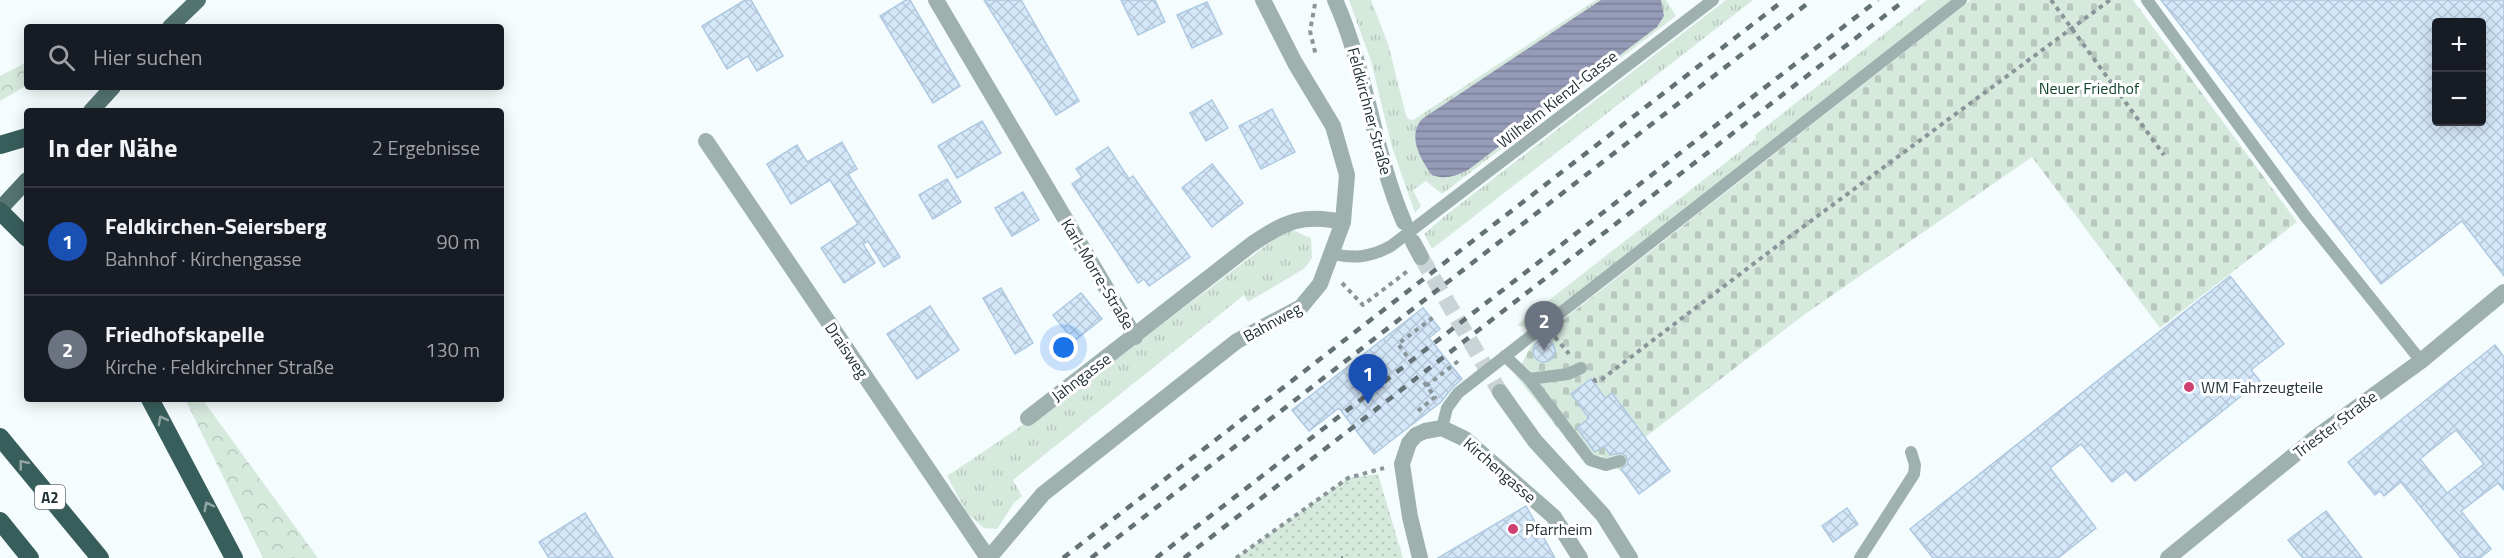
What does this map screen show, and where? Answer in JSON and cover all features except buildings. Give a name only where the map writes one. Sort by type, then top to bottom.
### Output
[{"type":"highway","points":[[0,145],[24,138]]},
{"type":"highway","points":[[0,210],[24,235]]},
{"type":"highway","points":[[152,402],[234,558]]},
{"type":"highway","name":"A2","points":[[0,437],[100,558]]},
{"type":"highway","points":[[0,521],[30,558]]},
{"type":"main road","points":[[173,24],[198,0]]},
{"type":"main road","points":[[94,108],[110,90]]},
{"type":"main road","points":[[0,210],[24,183]]},
{"type":"street","name":"Karl-Morre-Straße","points":[[936,0],[1135,337],[1252,244],[1274,230],[1302,218],[1317,217],[1342,222]]},
{"type":"street","name":"Bahnweg","points":[[988,558],[1043,495],[1237,341],[1289,316],[1301,307],[1320,284],[1333,254],[1342,222],[1347,198],[1347,175],[1333,126],[1295,63],[1263,0]]},
{"type":"street","name":"Feldkirchner Straße","points":[[1335,0],[1357,60],[1379,152],[1412,223]]},
{"type":"street","name":"Draisweg","points":[[706,141],[988,558]]},
{"type":"street","name":"Triester Straße","points":[[2168,558],[2315,438],[2421,361],[2504,292]]},
{"type":"street","name":"Jahngasse","points":[[1028,418],[1135,337]]},
{"type":"street","points":[[1500,392],[1535,441],[1603,515],[1630,558]]},
{"type":"street","points":[[1420,558],[1410,518],[1402,464],[1409,443],[1416,435],[1425,430],[1442,428]]},
{"type":"street","name":"Kirchengasse","points":[[1442,428],[1455,432],[1465,439],[1554,517],[1581,558]]},
{"type":"lane","name":"Wilhelm Kienzl-Gasse","points":[[1333,254],[1345,257],[1364,257],[1391,246],[1412,223],[1713,0]]},
{"type":"lane","points":[[1442,428],[1451,400],[1469,384],[1961,0]]},
{"type":"lane","points":[[2147,0],[2305,216],[2421,361]]},
{"type":"lane","points":[[1501,359],[1529,379],[1590,460],[1606,465],[1620,461]]},
{"type":"lane","points":[[1529,379],[1568,374],[1581,368]]},
{"type":"lane","points":[[1860,558],[1914,474],[1915,465],[1911,452]]},
{"type":"path","points":[[2051,0],[2164,155]]},
{"type":"path","points":[[1545,325],[1581,368],[1596,381],[1602,379],[1782,242],[2110,0]]},
{"type":"path","points":[[1363,305],[1409,270]]},
{"type":"path","points":[[1407,356],[1398,344],[1435,316]]},
{"type":"path","points":[[1426,386],[1461,359]]},
{"type":"path","points":[[1236,558],[1348,478],[1402,464]]},
{"type":"green space","points":[[1349,0],[1371,0],[1388,44],[1406,115],[1408,119],[1413,120],[1596,0],[1666,0],[1676,16],[1442,194],[1426,181],[1413,190],[1421,206],[1415,213],[1392,147],[1371,61]]},
{"type":"green space","points":[[1726,0],[1753,0],[1432,249],[1424,234],[1446,215]]},
{"type":"green space","points":[[1927,0],[1952,0],[1531,329],[1517,325],[1756,139],[1755,135]]},
{"type":"green space","name":"Neuer Friedhof","points":[[1971,0],[2133,0],[2297,222],[2160,328],[2032,157],[1805,314],[1626,452],[1635,466],[1624,474],[1600,455],[1587,465],[1516,376],[1531,345]]},
{"type":"green space","points":[[24,64],[24,87],[0,101],[0,76]]},
{"type":"green space","points":[[1292,230],[1311,238],[1312,258],[1305,268],[1248,302],[1244,295],[1013,480],[1022,496],[1014,503],[997,529],[984,528],[967,513],[947,476],[1112,361],[1273,240]]},
{"type":"green space","points":[[186,402],[204,402],[318,558],[263,558]]},
{"type":"green space","points":[[1378,474],[1403,558],[1236,558],[1348,478]]},
{"type":"water","points":[[1601,0],[1661,0],[1664,16],[1657,27],[1468,170],[1450,177],[1432,175],[1423,162],[1415,140],[1422,119]]},
{"type":"tunnel","points":[[1421,257],[1500,392]]},
{"type":"railway","points":[[1063,558],[1784,0]]},
{"type":"railway","points":[[1091,558],[1812,0]]},
{"type":"railway","points":[[1156,558],[1878,0]]},
{"type":"railway","points":[[1184,558],[1905,0]]},
{"type":"place","name":"Friedhofskapelle","points":[[1544,351]]},
{"type":"place","name":"WM Fahrzeugteile","points":[[2189,387]]},
{"type":"place","name":"Feldkirchen-Seiersberg","points":[[1368,404]]},
{"type":"place","name":"Pfarrheim","points":[[1513,529]]}]
